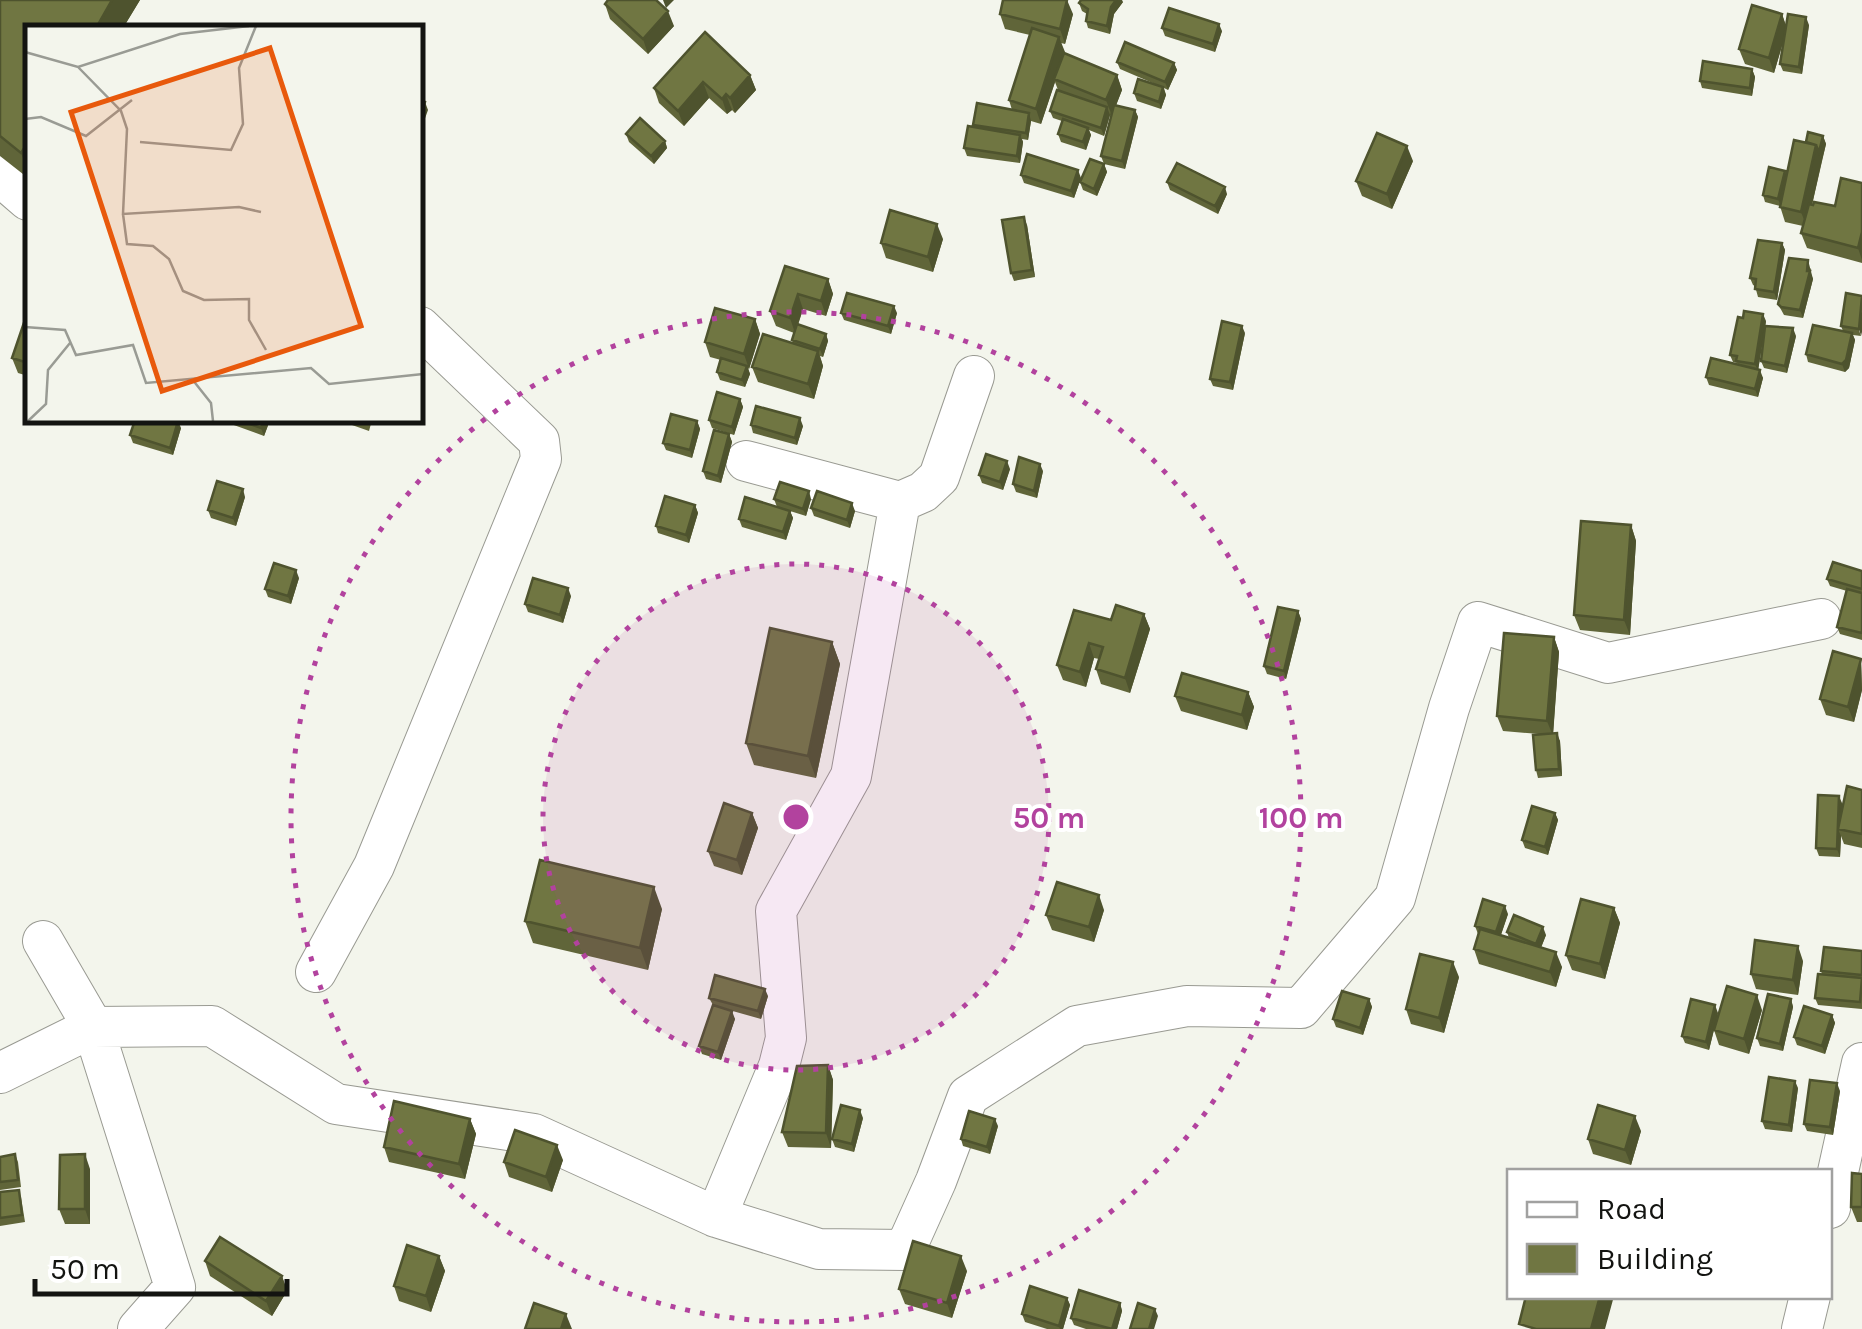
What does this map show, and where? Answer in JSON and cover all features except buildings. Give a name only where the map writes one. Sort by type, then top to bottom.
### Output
[{"type":"street","points":[[0,176],[25,197]]},
{"type":"street","points":[[316,972],[374,866],[541,460],[540,441],[422,328]]},
{"type":"street","points":[[746,461],[900,502],[923,492],[939,477],[974,376]]},
{"type":"street","points":[[716,1217],[779,1066],[786,1038],[774,927],[776,911],[851,776],[900,502]]},
{"type":"street","points":[[0,1073],[93,1028],[212,1026],[336,1104],[534,1134],[716,1217],[819,1249],[905,1250],[968,1096],[1077,1026],[1187,1006],[1300,1008],[1395,898],[1449,708],[1478,622],[1608,663],[1821,619]]},
{"type":"street","points":[[44,941],[93,1028],[175,1286],[138,1329]]},
{"type":"street","points":[[1832,1201],[1855,1123],[1862,1063]]},
{"type":"street","points":[[1802,1329],[1809,1299]]}]
